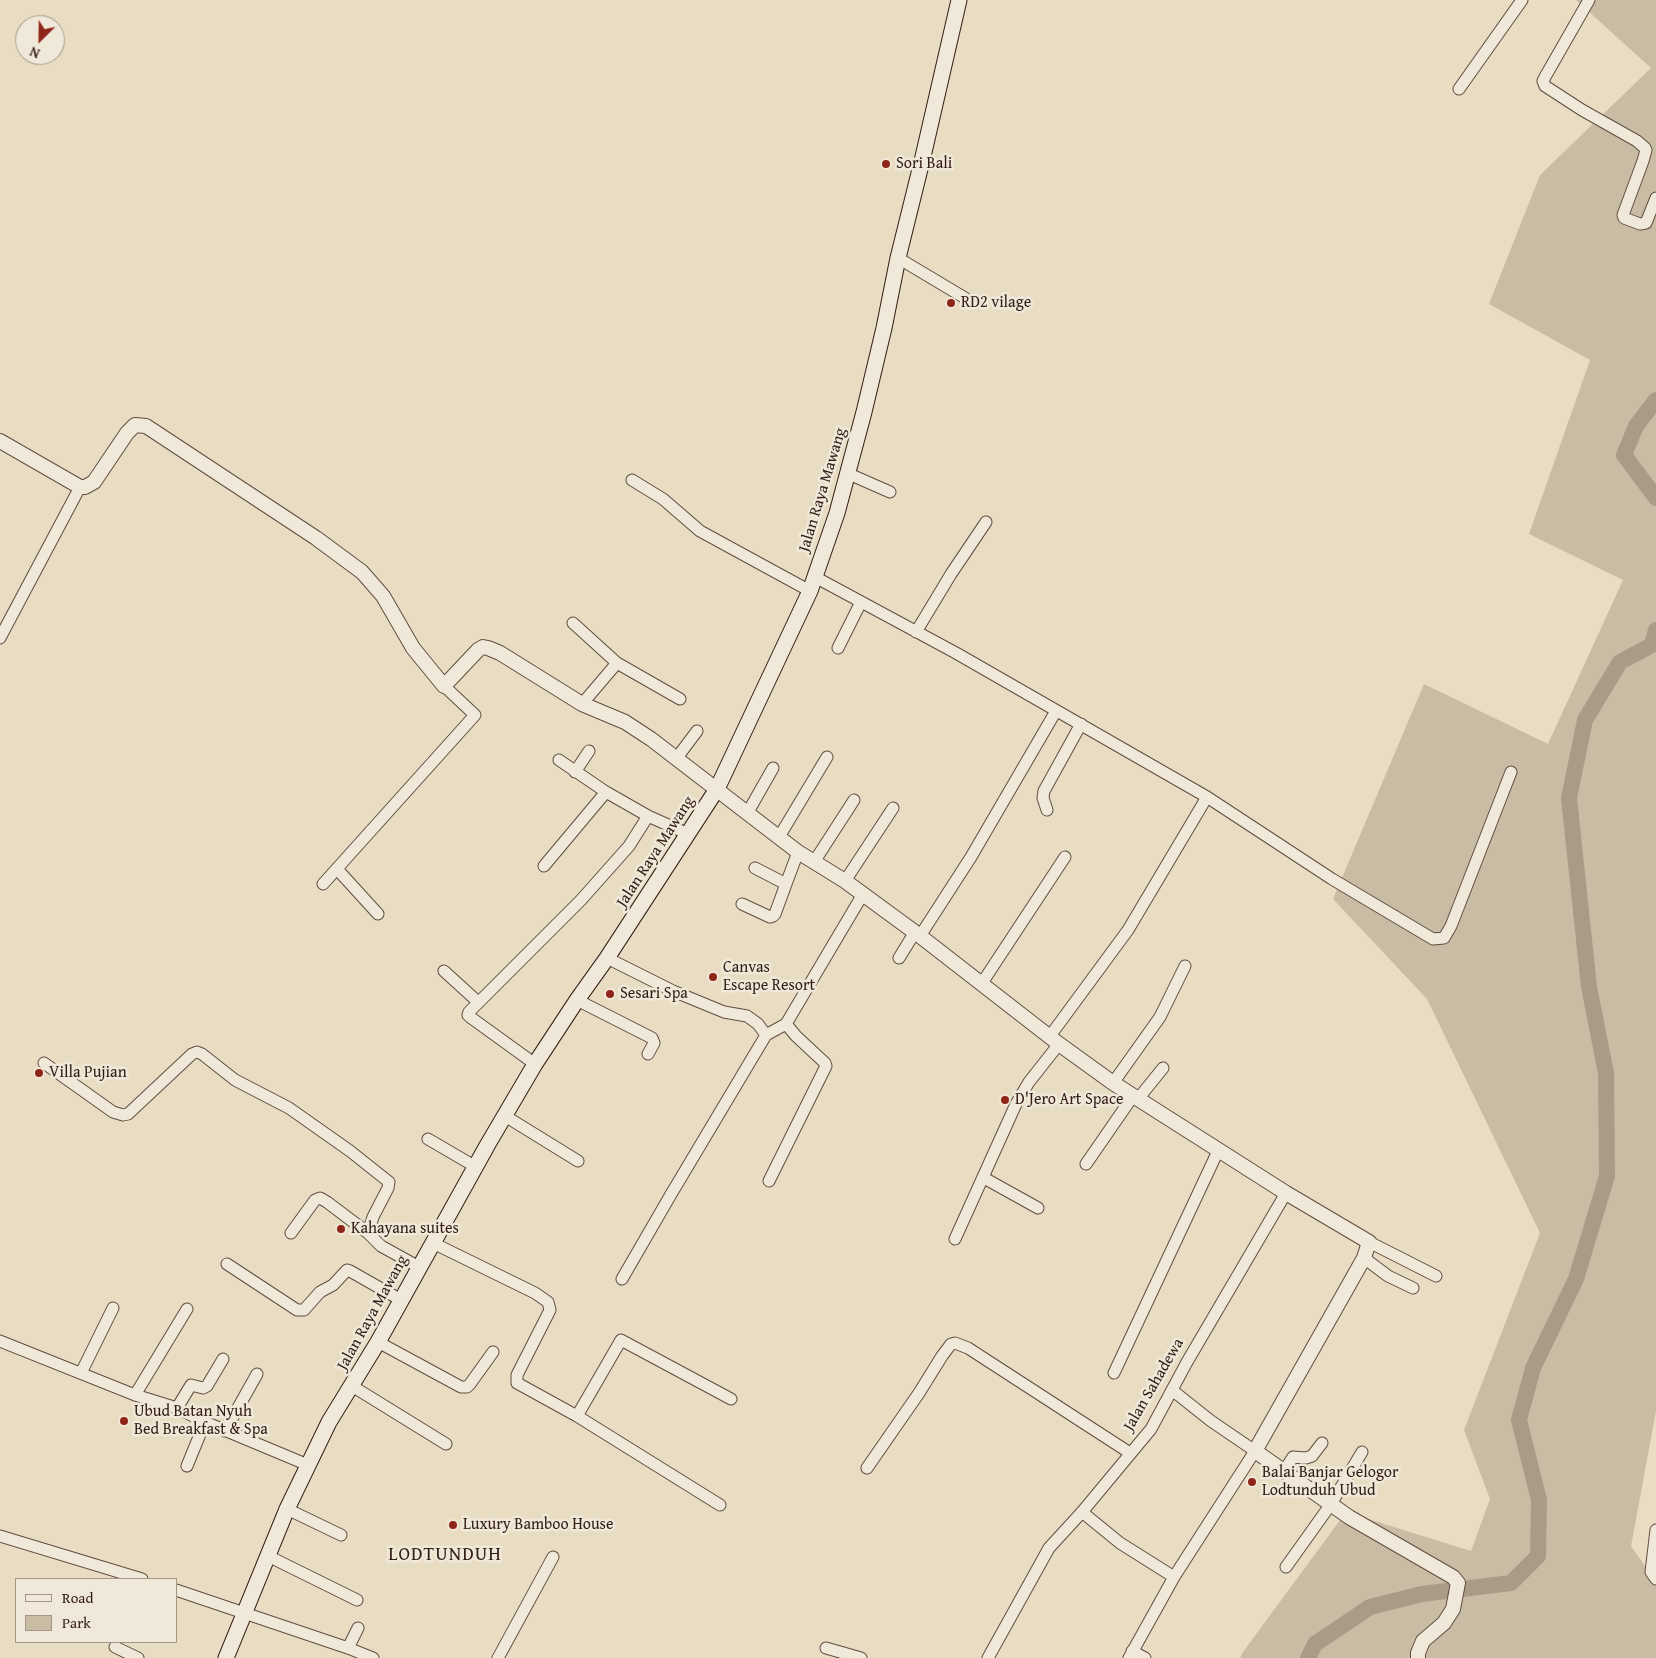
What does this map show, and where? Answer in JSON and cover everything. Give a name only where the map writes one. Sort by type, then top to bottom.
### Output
[{"type":"main road","name":"Jalan Raya Mawang","points":[[226,1658],[288,1509],[328,1422],[378,1342],[535,1064],[607,958],[717,789],[812,584],[849,474],[959,0]]},
{"type":"street","points":[[1459,89],[1522,0]]},
{"type":"street","points":[[1589,0],[1545,77],[1545,86],[1582,110],[1637,141],[1645,148],[1643,161],[1623,216],[1624,218],[1640,224],[1646,223],[1656,198]]},
{"type":"street","points":[[898,258],[965,298]]},
{"type":"street","points":[[0,441],[80,487],[85,487],[94,482],[127,433],[135,425],[146,426],[316,538],[362,572],[383,596],[413,648],[444,686],[475,715],[323,884]]},
{"type":"street","points":[[849,474],[890,492]]},
{"type":"street","points":[[632,480],[663,499],[700,531],[812,584],[861,602],[1081,724],[1207,797],[1332,879],[1433,939],[1444,938],[1451,926],[1511,772]]},
{"type":"street","points":[[0,638],[80,487]]},
{"type":"street","points":[[916,632],[951,574],[986,522]]},
{"type":"street","points":[[838,648],[861,602]]},
{"type":"street","points":[[573,624],[617,663],[680,699]]},
{"type":"street","points":[[444,686],[483,647],[500,653],[582,704],[625,722],[651,739],[798,852],[845,881],[918,934],[1112,1083],[1286,1193],[1369,1242],[1436,1276]]},
{"type":"street","points":[[582,704],[617,663]]},
{"type":"street","points":[[899,958],[971,858],[1056,711]]},
{"type":"street","points":[[1047,810],[1043,798],[1044,791],[1081,724]]},
{"type":"street","points":[[676,759],[697,731]]},
{"type":"street","points":[[574,772],[589,751]]},
{"type":"street","points":[[779,837],[827,756]]},
{"type":"street","points":[[559,760],[606,792],[648,816],[688,834]]},
{"type":"street","points":[[748,812],[773,768]]},
{"type":"street","points":[[544,866],[606,792]]},
{"type":"street","points":[[955,1239],[1016,1104],[1055,1040],[1128,930],[1207,797]]},
{"type":"street","points":[[814,862],[854,800]]},
{"type":"street","points":[[845,881],[894,808]]},
{"type":"street","points":[[535,1064],[470,1017],[468,1015],[469,1012],[581,900],[629,846],[648,816]]},
{"type":"street","points":[[742,904],[770,917],[773,916],[798,852]]},
{"type":"street","points":[[982,983],[1065,857]]},
{"type":"street","points":[[755,868],[786,884]]},
{"type":"street","points":[[337,869],[378,914]]},
{"type":"street","points":[[622,1279],[766,1035],[786,1024],[863,894]]},
{"type":"street","points":[[607,958],[673,991],[724,1012],[747,1016],[758,1024],[766,1035]]},
{"type":"street","points":[[1112,1083],[1160,1017],[1185,966]]},
{"type":"street","points":[[444,971],[478,1002]]},
{"type":"street","points":[[577,1000],[652,1038],[654,1043],[648,1054]]},
{"type":"street","points":[[769,1180],[826,1066],[786,1024]]},
{"type":"street","points":[[44,1063],[114,1112],[123,1115],[128,1114],[192,1054],[197,1052],[202,1054],[243,1085],[289,1108],[350,1151],[389,1182],[368,1232]]},
{"type":"street","points":[[1086,1164],[1135,1098],[1163,1068]]},
{"type":"street","points":[[505,1116],[578,1161]]},
{"type":"street","points":[[428,1139],[476,1167]]},
{"type":"street","points":[[1114,1373],[1218,1151]]},
{"type":"street","points":[[984,1178],[1038,1208]]},
{"type":"street","name":"Jalan Sahadewa","points":[[988,1658],[1049,1548],[1144,1439],[1286,1193]]},
{"type":"street","points":[[291,1233],[316,1200],[320,1198],[368,1232],[382,1246],[419,1267]]},
{"type":"street","points":[[1145,1658],[1130,1654],[1174,1577],[1255,1451],[1364,1258],[1369,1242]]},
{"type":"street","points":[[433,1243],[535,1293],[548,1302],[550,1310],[517,1375],[517,1383],[577,1416],[720,1505]]},
{"type":"street","points":[[1364,1258],[1388,1276],[1413,1288]]},
{"type":"street","points":[[227,1264],[297,1310],[304,1310],[320,1292],[333,1285],[346,1270],[401,1300]]},
{"type":"street","points":[[81,1373],[113,1308]]},
{"type":"street","points":[[135,1395],[187,1309]]},
{"type":"street","points":[[577,1416],[620,1340],[731,1399]]},
{"type":"street","points":[[0,1341],[135,1395],[177,1408],[205,1422],[308,1465]]},
{"type":"street","points":[[378,1342],[461,1388],[467,1387],[470,1384],[493,1352]]},
{"type":"street","points":[[867,1468],[942,1356],[951,1344],[956,1343],[968,1348],[1130,1453]]},
{"type":"street","points":[[177,1408],[190,1386],[194,1385],[203,1388],[207,1386],[223,1359]]},
{"type":"street","points":[[226,1431],[257,1374]]},
{"type":"street","points":[[352,1386],[446,1444]]},
{"type":"street","points":[[1172,1390],[1211,1421],[1349,1517],[1453,1578],[1458,1583],[1453,1609],[1444,1623],[1423,1640],[1418,1652],[1418,1658]]},
{"type":"street","points":[[187,1466],[205,1422]]},
{"type":"street","points":[[1284,1471],[1293,1457],[1306,1458],[1312,1456],[1322,1444]]},
{"type":"street","points":[[1286,1567],[1331,1504],[1362,1452]]},
{"type":"street","points":[[288,1509],[341,1535]]},
{"type":"street","points":[[1082,1512],[1120,1543],[1174,1577]]},
{"type":"street","points":[[1656,1530],[1652,1572],[1656,1579]]},
{"type":"street","points":[[0,1536],[139,1578]]},
{"type":"street","points":[[268,1556],[357,1600]]},
{"type":"street","points":[[498,1658],[553,1557]]},
{"type":"street","points":[[178,1591],[373,1658]]},
{"type":"street","points":[[348,1648],[358,1628]]},
{"type":"street","points":[[115,1647],[138,1658]]},
{"type":"street","points":[[826,1648],[862,1658]]},
{"type":"green space","points":[[1576,0],[1656,0],[1656,1411],[1631,1546],[1656,1582],[1656,1658],[1240,1658],[1346,1512],[1471,1551],[1490,1499],[1464,1430],[1540,1233],[1427,999],[1333,899],[1424,684],[1548,744],[1623,580],[1529,534],[1590,360],[1489,304],[1540,175],[1651,68]]},
{"type":"waterway","points":[[1656,400],[1636,426],[1624,455],[1656,498]]},
{"type":"waterway","points":[[1308,1658],[1315,1644],[1370,1607],[1422,1594],[1511,1583],[1538,1556],[1539,1500],[1519,1420],[1533,1368],[1576,1279],[1607,1176],[1606,1073],[1589,987],[1569,798],[1585,720],[1620,662],[1652,645],[1656,630]]},
{"type":"place","name":"Sori Bali","points":[[886,164]]},
{"type":"place","name":"RD2 vilage","points":[[951,303]]},
{"type":"place","name":"Canvas Escape Resort","points":[[713,977]]},
{"type":"place","name":"Sesari Spa","points":[[610,994]]},
{"type":"place","name":"Villa Pujian","points":[[39,1073]]},
{"type":"place","name":"D'Jero Art Space","points":[[1005,1100]]},
{"type":"place","name":"Kahayana suites","points":[[341,1229]]},
{"type":"place","name":"Ubud Batan Nyuh Bed Breakfast & Spa","points":[[124,1421]]},
{"type":"place","name":"Balai Banjar Gelogor Lodtunduh Ubud","points":[[1252,1482]]},
{"type":"place","name":"Luxury Bamboo House","points":[[453,1525]]},
{"type":"district","name":"LODTUNDUH","points":[[445,1555]]}]
